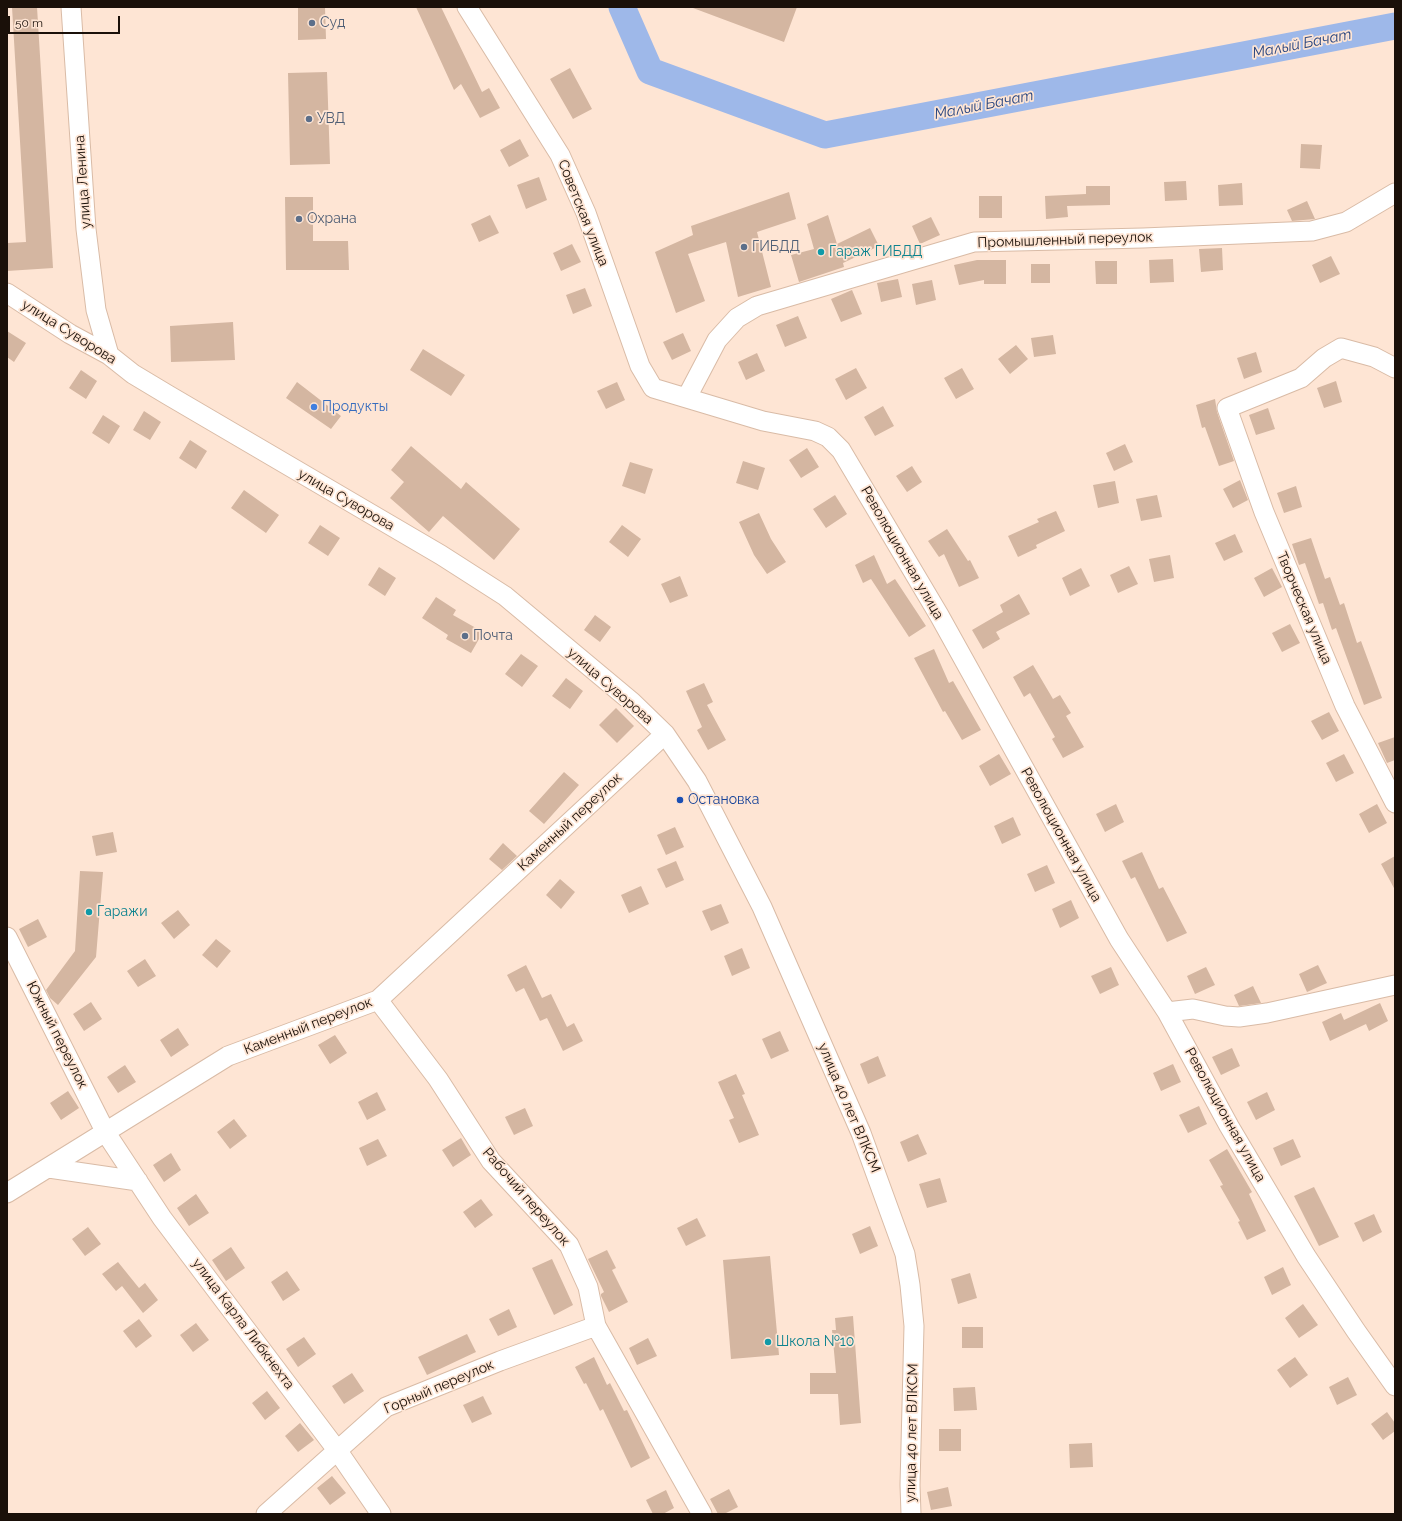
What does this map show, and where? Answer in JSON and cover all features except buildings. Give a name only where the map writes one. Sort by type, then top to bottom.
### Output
[{"type":"street","name":"улица Ленина","points":[[71,7],[86,229],[96,310],[109,355]]},
{"type":"street","name":"Советская улица","points":[[467,7],[560,154],[586,213],[640,366],[653,388]]},
{"type":"street","name":"Промышленный переулок","points":[[688,398],[717,340],[737,318],[757,306],[974,242],[1143,238],[1312,231],[1346,222],[1395,192]]},
{"type":"street","name":"улица Суворова","points":[[7,293],[70,334],[109,355],[133,374],[441,555],[505,596],[632,702],[665,734]]},
{"type":"street","name":"Творческая улица","points":[[1395,368],[1374,357],[1341,348],[1324,358],[1301,378],[1227,408],[1264,512],[1345,706],[1395,803]]},
{"type":"street","name":"Революционная улица","points":[[653,388],[763,421],[815,431],[828,436],[841,450],[939,615],[1119,939],[1167,1012],[1229,1126],[1306,1256],[1395,1386]]},
{"type":"street","name":"Каменный переулок","points":[[11,1186],[49,1168],[228,1056],[378,1000],[665,734]]},
{"type":"street","name":"улица 40 лет ВЛКСМ","points":[[665,734],[697,781],[762,907],[861,1133],[892,1214],[905,1254],[914,1326],[910,1485],[911,1514]]},
{"type":"street","name":"Южный переулок","points":[[7,937],[106,1133]]},
{"type":"street","points":[[1167,1012],[1193,1009],[1224,1016],[1267,1013],[1395,985]]},
{"type":"street","name":"Рабочий переулок","points":[[378,1000],[438,1078],[492,1161],[569,1245],[588,1287],[596,1326],[702,1514]]},
{"type":"street","name":"улица Карла Либкнехта","points":[[106,1133],[162,1218],[337,1450],[381,1514]]},
{"type":"street","points":[[49,1168],[138,1181]]},
{"type":"street","name":"Горный переулок","points":[[266,1514],[386,1407],[500,1361],[596,1326]]},
{"type":"waterway","name":"Малый Бачат","points":[[622,7],[650,71],[825,135],[1395,26]]},
{"type":"place","name":"Суд","points":[[312,23]]},
{"type":"place","name":"УВД","points":[[309,119]]},
{"type":"place","name":"Охрана","points":[[299,219]]},
{"type":"place","name":"ГИБДД","points":[[744,247]]},
{"type":"place","name":"Гараж ГИБДД","points":[[821,252]]},
{"type":"place","name":"Продукты","points":[[314,407]]},
{"type":"place","name":"Почта","points":[[465,636]]},
{"type":"place","name":"Остановка","points":[[680,800]]},
{"type":"place","name":"Гаражи","points":[[89,912]]},
{"type":"place","name":"Школа №10","points":[[768,1342]]}]
